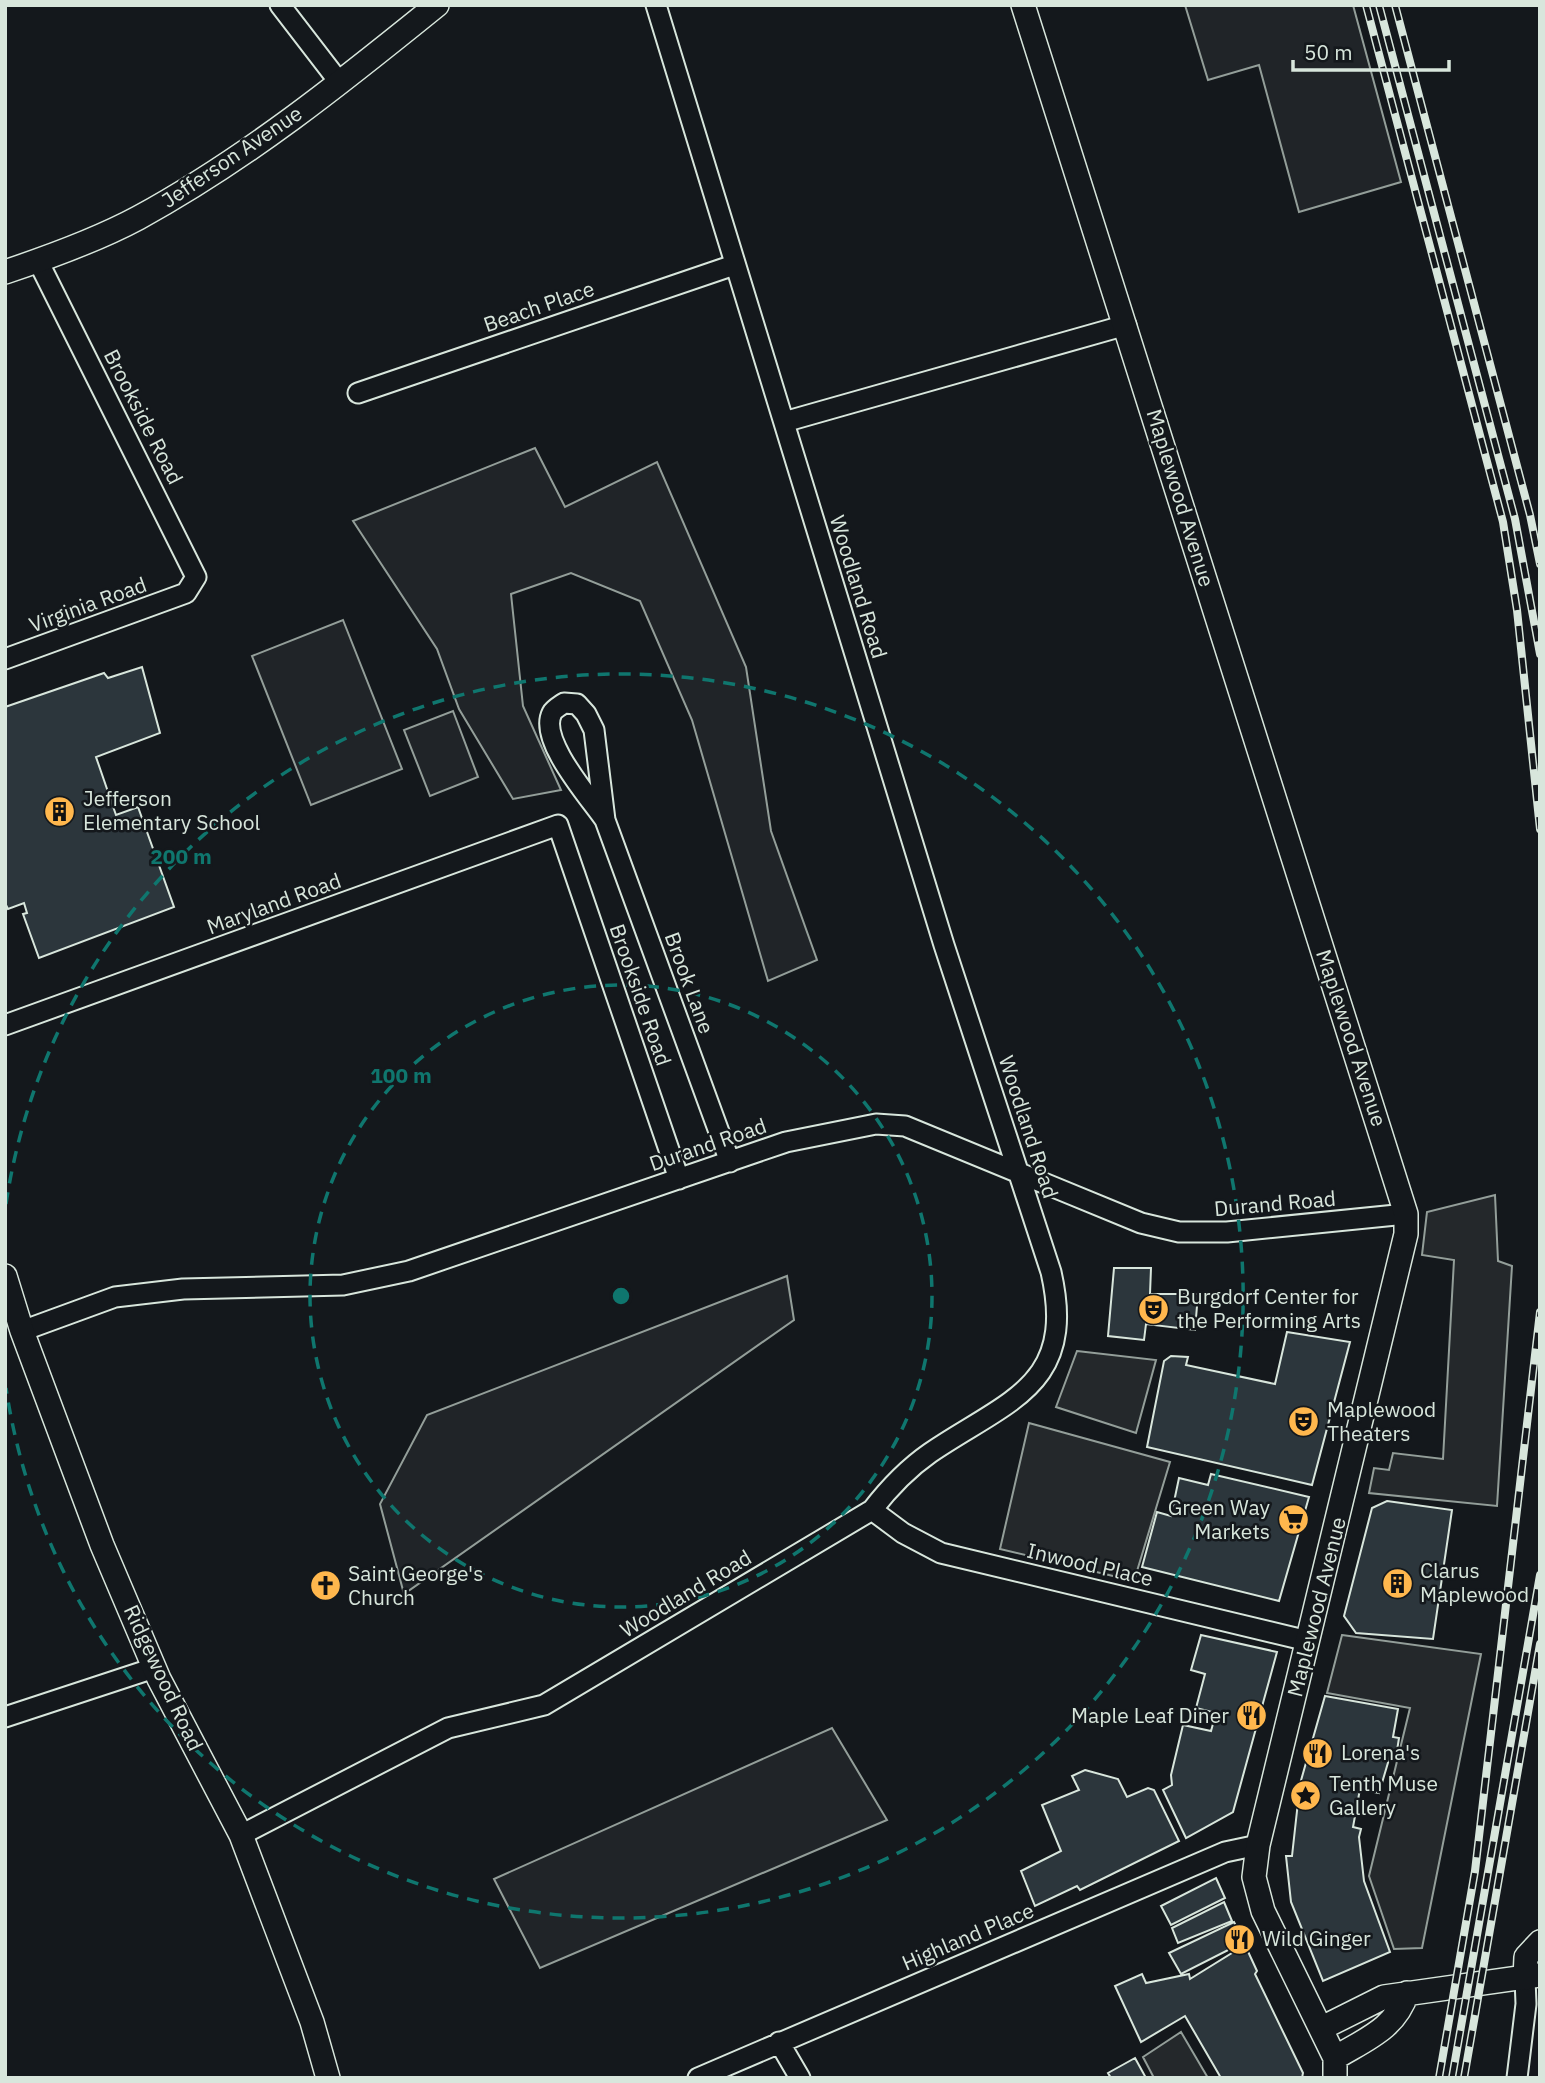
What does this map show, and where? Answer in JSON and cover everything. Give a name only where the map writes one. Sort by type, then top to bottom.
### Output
[{"type":"street","points":[[280,5],[340,83]]},
{"type":"street","name":"Jefferson Avenue","points":[[5,272],[38,261],[136,219],[183,192],[340,83],[437,5]]},
{"type":"street","name":"Woodland Road","points":[[242,1835],[448,1728],[544,1705],[872,1510],[911,1467],[1012,1403],[1039,1376],[1057,1337],[1057,1299],[944,945],[656,5]]},
{"type":"street","name":"Maplewood Avenue","points":[[1023,5],[1406,1214],[1406,1234],[1258,1845],[1254,1877],[1263,1911],[1322,2028],[1335,2068]]},
{"type":"street","name":"Brookside Road","points":[[38,261],[196,577],[186,593]]},
{"type":"street","name":"Beach Place","points":[[358,393],[734,265]]},
{"type":"street","points":[[784,422],[1126,325]]},
{"type":"street","name":"Virginia Road","points":[[5,659],[186,593]]},
{"type":"street","name":"Brook Lane","points":[[605,820],[556,751],[548,726],[552,711],[564,703],[577,704],[594,730],[605,820],[730,1161]]},
{"type":"street","name":"Brookside Road","points":[[558,825],[680,1179]]},
{"type":"street","name":"Maryland Road","points":[[5,1025],[558,825]]},
{"type":"street","name":"Durand Road","points":[[22,1331],[115,1297],[183,1289],[343,1284],[409,1271],[786,1142],[876,1124],[905,1126],[1141,1223],[1179,1233],[1227,1232],[1406,1214]]},
{"type":"street","name":"Ridgewood Road","points":[[6,1282],[102,1545],[155,1668],[242,1835],[313,2022],[328,2078]]},
{"type":"street","name":"Inwood Place","points":[[872,1510],[903,1533],[941,1553],[1308,1641]]},
{"type":"street","points":[[5,1717],[155,1668]]},
{"type":"street","name":"Highland Place","points":[[698,2078],[1225,1852],[1258,1845]]},
{"type":"street","points":[[1517,2078],[1532,1976],[1526,1957],[1540,1942]]},
{"type":"street","points":[[1322,2028],[1384,1997],[1532,1976]]},
{"type":"street","points":[[1335,2068],[1389,2025],[1401,2012],[1407,1993]]},
{"type":"street","points":[[779,2042],[800,2078]]},
{"type":"shaded area","points":[[1185,5],[1353,5],[1401,182],[1299,212],[1259,65],[1208,80]]},
{"type":"shaded area","points":[[535,448],[565,507],[657,462],[746,667],[771,831],[817,960],[768,981],[692,720],[640,601],[571,573],[511,594],[523,706],[561,790],[513,799],[459,709],[437,649],[353,521]]},
{"type":"shaded area","points":[[343,620],[402,769],[311,805],[252,656]]},
{"type":"shaded area","points":[[453,711],[478,777],[430,796],[404,730]]},
{"type":"shaded area","points":[[1495,1195],[1498,1261],[1512,1266],[1497,1506],[1369,1493],[1374,1468],[1389,1470],[1393,1453],[1443,1459],[1454,1260],[1422,1255],[1427,1212]]},
{"type":"shaded area","points":[[787,1276],[794,1320],[404,1594],[380,1504],[427,1415]]},
{"type":"shaded area","points":[[1077,1351],[1156,1360],[1136,1433],[1056,1407]]},
{"type":"shaded area","points":[[1029,1423],[1170,1462],[1134,1581],[1000,1549]]},
{"type":"shaded area","points":[[1342,1635],[1481,1654],[1422,1948],[1394,1949],[1369,1876],[1410,1708],[1327,1693]]},
{"type":"shaded area","points":[[832,1728],[887,1820],[540,1968],[494,1879]]},
{"type":"shaded area","points":[[1181,2032],[1208,2078],[1154,2078],[1143,2057]]},
{"type":"building","name":"Jefferson Elementary School","points":[[142,667],[160,733],[96,757],[116,815],[138,807],[174,907],[39,958],[23,914],[27,913],[24,903],[8,909],[5,903],[5,707],[104,673],[108,678]]},
{"type":"building","name":"Burgdorf Center for the Performing Arts","points":[[1114,1268],[1151,1268],[1150,1294],[1198,1294],[1195,1330],[1146,1324],[1144,1340],[1108,1336]]},
{"type":"building","points":[[1287,1332],[1350,1342],[1312,1485],[1147,1447],[1164,1361],[1171,1356],[1188,1357],[1186,1365],[1275,1384]]},
{"type":"building","points":[[1211,1474],[1309,1497],[1279,1601],[1142,1567],[1157,1512],[1171,1516],[1179,1478],[1208,1485]]},
{"type":"building","name":"Clarus Maplewood","points":[[1387,1501],[1452,1510],[1433,1639],[1356,1633],[1344,1616],[1372,1508]]},
{"type":"building","points":[[1201,1635],[1277,1652],[1233,1812],[1186,1838],[1163,1790],[1172,1785],[1171,1775],[1183,1725],[1211,1731],[1216,1713],[1196,1708],[1205,1674],[1191,1670]]},
{"type":"building","points":[[1325,1696],[1398,1709],[1393,1737],[1399,1738],[1396,1757],[1390,1756],[1379,1793],[1360,1789],[1353,1827],[1361,1829],[1359,1837],[1364,1881],[1390,1952],[1323,1981],[1291,1902],[1286,1856],[1292,1856],[1300,1784]]},
{"type":"building","points":[[1085,1770],[1118,1779],[1127,1797],[1148,1788],[1154,1790],[1179,1841],[1080,1890],[1077,1886],[1035,1906],[1021,1871],[1061,1851],[1042,1805],[1079,1790],[1072,1776]]},
{"type":"building","points":[[1216,1878],[1225,1898],[1171,1925],[1161,1906]]},
{"type":"building","points":[[1224,1902],[1232,1921],[1178,1943],[1172,1928]]},
{"type":"building","points":[[1234,1922],[1244,1942],[1181,1974],[1169,1953]]},
{"type":"building","points":[[1245,1945],[1257,1971],[1255,1974],[1303,2073],[1302,2078],[1221,2078],[1185,2016],[1141,2042],[1115,1986],[1142,1974],[1146,1983],[1189,1974],[1190,1979]]},
{"type":"building","points":[[1135,2058],[1146,2078],[1111,2078],[1108,2073]]},
{"type":"railway","points":[[1366,5],[1503,522],[1517,610],[1540,829]]},
{"type":"railway","points":[[1379,5],[1515,519],[1540,654]]},
{"type":"railway","points":[[1395,5],[1530,515],[1540,564]]},
{"type":"railway","points":[[1439,2078],[1475,1871],[1540,1312]]},
{"type":"railway","points":[[1452,2078],[1540,1575]]},
{"type":"railway","points":[[1464,2078],[1540,1644]]},
{"type":"place","name":"Jefferson Elementary School","points":[[60,811]]},
{"type":"place","name":"Burgdorf Center for the Performing Arts","points":[[1154,1309]]},
{"type":"place","name":"Maplewood Theaters","points":[[1304,1422]]},
{"type":"place","name":"Green Way Markets","points":[[1293,1520]]},
{"type":"place","name":"Clarus Maplewood","points":[[1397,1583]]},
{"type":"place","name":"Saint George's Church","points":[[325,1586]]},
{"type":"place","name":"Maple Leaf Diner","points":[[1252,1716]]},
{"type":"place","name":"Lorena's","points":[[1318,1753]]},
{"type":"place","name":"Tenth Muse Gallery","points":[[1306,1796]]},
{"type":"place","name":"Wild Ginger","points":[[1239,1939]]}]
